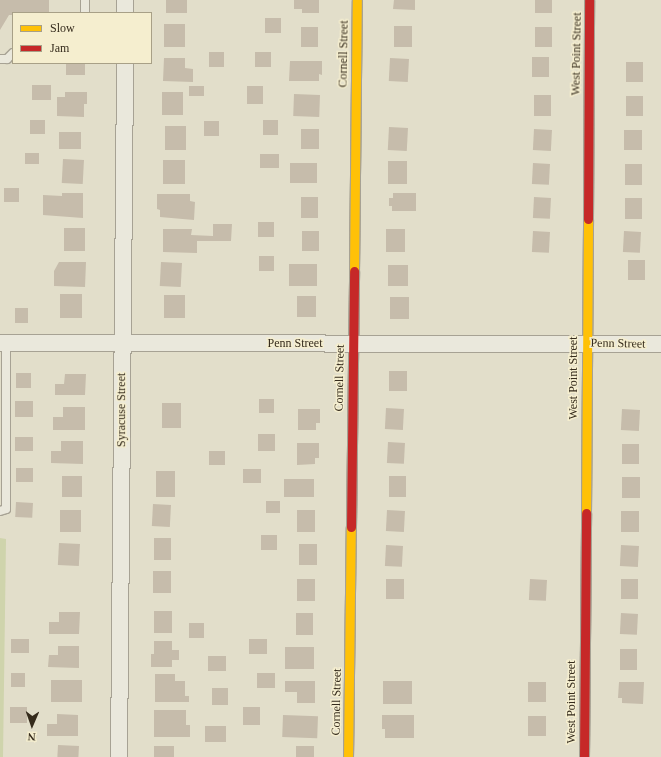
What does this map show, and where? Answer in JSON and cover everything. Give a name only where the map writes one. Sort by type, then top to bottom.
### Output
[{"type":"street","points":[[125,0],[125,12]]},
{"type":"street","name":"Cornell Street","points":[[348,757],[357,0]]},
{"type":"street","name":"West Point Street","points":[[584,757],[589,0]]},
{"type":"street","name":"Syracuse Street","points":[[119,757],[125,64]]},
{"type":"street","name":"Penn Street","points":[[3,343],[661,344]]},
{"type":"lane","points":[[85,0],[85,12]]},
{"type":"lane","points":[[0,59],[7,59],[12,54]]},
{"type":"lane","points":[[0,511],[6,508],[3,343]]},
{"type":"green space","points":[[0,538],[6,539],[3,757],[0,757]]},
{"type":"building","points":[[0,0],[49,0],[49,12],[12,12],[12,15],[9,15],[0,30]]},
{"type":"building","points":[[166,0],[187,0],[187,13],[166,13]]},
{"type":"building","points":[[294,0],[319,0],[319,13],[302,13],[302,9],[294,9]]},
{"type":"building","points":[[394,0],[415,0],[415,10],[393,9]]},
{"type":"building","points":[[535,0],[552,0],[552,13],[535,13]]},
{"type":"building","points":[[265,18],[281,18],[281,33],[265,33]]},
{"type":"building","points":[[164,24],[185,24],[185,47],[164,47]]},
{"type":"building","points":[[394,26],[412,26],[412,47],[394,47]]},
{"type":"building","points":[[301,27],[318,27],[318,47],[301,47]]},
{"type":"building","points":[[535,27],[552,27],[552,47],[535,47]]},
{"type":"building","points":[[209,52],[224,52],[224,67],[209,67]]},
{"type":"building","points":[[255,52],[271,52],[271,67],[255,67]]},
{"type":"building","points":[[532,57],[549,57],[549,77],[532,77]]},
{"type":"building","points":[[164,58],[185,58],[185,68],[193,69],[193,82],[163,81]]},
{"type":"building","points":[[390,58],[409,59],[408,82],[389,81]]},
{"type":"building","points":[[290,61],[322,61],[322,75],[319,74],[319,81],[289,81]]},
{"type":"building","points":[[626,62],[643,62],[643,82],[626,82]]},
{"type":"building","points":[[66,64],[85,64],[85,75],[66,75]]},
{"type":"building","points":[[32,85],[51,85],[51,100],[32,100]]},
{"type":"building","points":[[189,86],[204,86],[204,96],[189,96]]},
{"type":"building","points":[[247,86],[263,86],[263,104],[247,104]]},
{"type":"building","points":[[65,92],[87,92],[87,104],[84,104],[84,117],[57,116],[57,97],[65,97]]},
{"type":"building","points":[[162,92],[183,92],[183,115],[162,115]]},
{"type":"building","points":[[294,94],[320,95],[319,117],[293,116]]},
{"type":"building","points":[[534,95],[551,95],[551,116],[534,116]]},
{"type":"building","points":[[626,96],[643,96],[643,116],[626,116]]},
{"type":"building","points":[[30,120],[45,120],[45,134],[30,134]]},
{"type":"building","points":[[263,120],[278,120],[278,135],[263,135]]},
{"type":"building","points":[[204,121],[219,121],[219,136],[204,136]]},
{"type":"building","points":[[165,126],[186,126],[186,150],[165,150]]},
{"type":"building","points":[[389,127],[408,128],[407,151],[388,150]]},
{"type":"building","points":[[301,129],[319,129],[319,149],[301,149]]},
{"type":"building","points":[[534,129],[552,130],[551,151],[533,150]]},
{"type":"building","points":[[624,130],[642,130],[642,150],[624,150]]},
{"type":"building","points":[[59,132],[81,132],[81,149],[59,149]]},
{"type":"building","points":[[25,153],[39,153],[39,164],[25,164]]},
{"type":"building","points":[[260,154],[279,154],[279,168],[260,168]]},
{"type":"building","points":[[63,159],[84,160],[83,184],[62,183]]},
{"type":"building","points":[[163,160],[185,160],[185,184],[163,184]]},
{"type":"building","points":[[388,161],[407,161],[407,184],[388,184]]},
{"type":"building","points":[[290,163],[317,163],[317,183],[290,183]]},
{"type":"building","points":[[533,163],[550,164],[549,185],[532,184]]},
{"type":"building","points":[[625,164],[642,164],[642,185],[625,185]]},
{"type":"building","points":[[4,188],[19,188],[19,202],[4,202]]},
{"type":"building","points":[[62,193],[83,193],[83,218],[43,215],[43,195],[62,196]]},
{"type":"building","points":[[393,193],[416,193],[416,211],[392,211],[392,206],[389,206],[389,198],[393,198]]},
{"type":"building","points":[[157,194],[190,194],[190,201],[195,202],[194,220],[160,217],[160,210],[157,209]]},
{"type":"building","points":[[301,197],[318,197],[318,218],[301,218]]},
{"type":"building","points":[[534,197],[551,198],[550,219],[533,218]]},
{"type":"building","points":[[625,198],[642,198],[642,219],[625,219]]},
{"type":"building","points":[[258,222],[274,222],[274,237],[258,237]]},
{"type":"building","points":[[213,224],[232,224],[231,241],[197,241],[197,253],[163,252],[163,229],[192,229],[191,235],[213,236]]},
{"type":"building","points":[[64,228],[85,228],[85,251],[64,251]]},
{"type":"building","points":[[386,229],[405,229],[405,252],[386,252]]},
{"type":"building","points":[[302,231],[319,231],[319,251],[302,251]]},
{"type":"building","points":[[533,231],[550,232],[549,253],[532,252]]},
{"type":"building","points":[[624,231],[641,232],[640,253],[623,252]]},
{"type":"building","points":[[259,256],[274,256],[274,271],[259,271]]},
{"type":"building","points":[[628,260],[645,260],[645,280],[628,280]]},
{"type":"building","points":[[59,262],[86,262],[85,287],[54,286],[54,271]]},
{"type":"building","points":[[161,262],[182,263],[181,287],[160,286]]},
{"type":"building","points":[[289,264],[317,264],[317,286],[289,286]]},
{"type":"building","points":[[388,265],[408,265],[408,286],[388,286]]},
{"type":"building","points":[[60,294],[82,294],[82,318],[60,318]]},
{"type":"building","points":[[164,295],[185,295],[185,318],[164,318]]},
{"type":"building","points":[[297,296],[316,296],[316,317],[297,317]]},
{"type":"building","points":[[390,297],[409,297],[409,319],[390,319]]},
{"type":"building","points":[[15,308],[28,308],[28,323],[15,323]]},
{"type":"building","points":[[389,371],[407,371],[407,391],[389,391]]},
{"type":"building","points":[[16,373],[31,373],[31,388],[16,388]]},
{"type":"building","points":[[65,374],[86,374],[85,395],[55,395],[55,384],[64,384]]},
{"type":"building","points":[[259,399],[274,399],[274,413],[259,413]]},
{"type":"building","points":[[15,401],[33,401],[33,417],[15,417]]},
{"type":"building","points":[[162,403],[181,403],[181,428],[162,428]]},
{"type":"building","points":[[63,407],[85,407],[85,430],[53,430],[53,417],[63,417]]},
{"type":"building","points":[[386,408],[404,409],[403,430],[385,429]]},
{"type":"building","points":[[298,409],[320,409],[320,423],[316,423],[316,430],[298,430]]},
{"type":"building","points":[[622,409],[640,410],[639,431],[621,430]]},
{"type":"building","points":[[258,434],[275,434],[275,451],[258,451]]},
{"type":"building","points":[[15,437],[33,437],[33,451],[15,451]]},
{"type":"building","points":[[61,441],[83,441],[83,464],[51,463],[51,451],[61,451]]},
{"type":"building","points":[[388,442],[405,443],[404,464],[387,463]]},
{"type":"building","points":[[297,443],[319,443],[319,458],[315,458],[315,464],[297,465]]},
{"type":"building","points":[[622,444],[639,444],[639,464],[622,464]]},
{"type":"building","points":[[209,451],[225,451],[225,465],[209,465]]},
{"type":"building","points":[[16,468],[33,468],[33,482],[16,482]]},
{"type":"building","points":[[243,469],[261,469],[261,483],[243,483]]},
{"type":"building","points":[[156,471],[175,471],[175,497],[156,497]]},
{"type":"building","points":[[62,476],[82,476],[82,497],[62,497]]},
{"type":"building","points":[[389,476],[406,476],[406,497],[389,497]]},
{"type":"building","points":[[622,477],[640,477],[640,498],[622,498]]},
{"type":"building","points":[[284,479],[314,479],[314,497],[284,497]]},
{"type":"building","points":[[266,501],[280,501],[280,513],[266,513]]},
{"type":"building","points":[[16,502],[33,503],[32,518],[15,517]]},
{"type":"building","points":[[153,504],[171,505],[170,527],[152,526]]},
{"type":"building","points":[[60,510],[81,510],[81,532],[60,532]]},
{"type":"building","points":[[297,510],[315,510],[315,532],[297,532]]},
{"type":"building","points":[[387,510],[405,511],[404,532],[386,531]]},
{"type":"building","points":[[621,511],[639,511],[639,532],[621,532]]},
{"type":"building","points":[[261,535],[277,535],[277,550],[261,550]]},
{"type":"building","points":[[154,538],[171,538],[171,560],[154,560]]},
{"type":"building","points":[[59,543],[80,544],[79,566],[58,565]]},
{"type":"building","points":[[299,544],[317,544],[317,565],[299,565]]},
{"type":"building","points":[[386,545],[403,546],[402,567],[385,566]]},
{"type":"building","points":[[621,545],[639,546],[638,567],[620,566]]},
{"type":"building","points":[[153,571],[171,571],[171,593],[153,593]]},
{"type":"building","points":[[297,579],[315,579],[315,601],[297,601]]},
{"type":"building","points":[[386,579],[404,579],[404,599],[386,599]]},
{"type":"building","points":[[530,579],[547,580],[546,601],[529,600]]},
{"type":"building","points":[[621,579],[638,579],[638,599],[621,599]]},
{"type":"building","points":[[154,611],[172,611],[172,633],[154,633]]},
{"type":"building","points":[[59,612],[80,612],[79,634],[49,634],[49,622],[59,622]]},
{"type":"building","points":[[296,613],[313,613],[313,635],[296,635]]},
{"type":"building","points":[[621,613],[638,614],[637,635],[620,634]]},
{"type":"building","points":[[189,623],[204,623],[204,638],[189,638]]},
{"type":"building","points":[[11,639],[29,639],[29,653],[11,653]]},
{"type":"building","points":[[249,639],[267,639],[267,654],[249,654]]},
{"type":"building","points":[[154,641],[172,641],[172,650],[179,650],[179,660],[172,660],[172,667],[151,667],[151,654],[154,654]]},
{"type":"building","points":[[58,646],[79,646],[79,668],[48,667],[49,655],[58,655]]},
{"type":"building","points":[[285,647],[314,647],[314,669],[285,669]]},
{"type":"building","points":[[620,649],[637,649],[637,670],[620,670]]},
{"type":"building","points":[[208,656],[226,656],[226,671],[208,671]]},
{"type":"building","points":[[11,673],[25,673],[25,687],[11,687]]},
{"type":"building","points":[[257,673],[275,673],[275,688],[257,688]]},
{"type":"building","points":[[155,674],[175,674],[175,681],[185,681],[185,696],[189,696],[189,702],[155,702]]},
{"type":"building","points":[[51,680],[82,680],[82,702],[51,702]]},
{"type":"building","points":[[285,681],[315,681],[315,703],[297,703],[297,692],[285,692]]},
{"type":"building","points":[[383,681],[412,681],[412,704],[383,704]]},
{"type":"building","points":[[528,682],[546,682],[546,702],[528,702]]},
{"type":"building","points":[[619,682],[644,682],[643,704],[622,703],[622,698],[618,698]]},
{"type":"building","points":[[212,688],[228,688],[228,705],[212,705]]},
{"type":"building","points":[[10,707],[27,707],[27,723],[10,723]]},
{"type":"building","points":[[243,707],[260,707],[260,725],[243,725]]},
{"type":"building","points":[[154,710],[186,710],[186,725],[190,725],[190,737],[154,737]]},
{"type":"building","points":[[57,714],[78,715],[78,736],[47,736],[47,724],[57,724]]},
{"type":"building","points":[[283,715],[318,716],[317,738],[282,737]]},
{"type":"building","points":[[382,715],[414,715],[414,738],[385,738],[385,729],[382,729]]},
{"type":"building","points":[[528,716],[546,716],[546,736],[528,736]]},
{"type":"building","points":[[205,726],[226,726],[226,742],[205,742]]},
{"type":"building","points":[[58,745],[79,746],[78,757],[57,757]]},
{"type":"building","points":[[154,746],[174,746],[174,757],[154,757]]},
{"type":"building","points":[[296,746],[314,746],[314,757],[296,757]]},
{"type":"traffic: slow","points":[[354,271],[357,0]]},
{"type":"traffic: slow","points":[[586,513],[588,219]]},
{"type":"traffic: slow","points":[[348,757],[351,527]]},
{"type":"traffic: jam","points":[[588,219],[589,0]]},
{"type":"traffic: jam","points":[[351,527],[354,271]]},
{"type":"traffic: jam","points":[[584,757],[586,513]]}]
